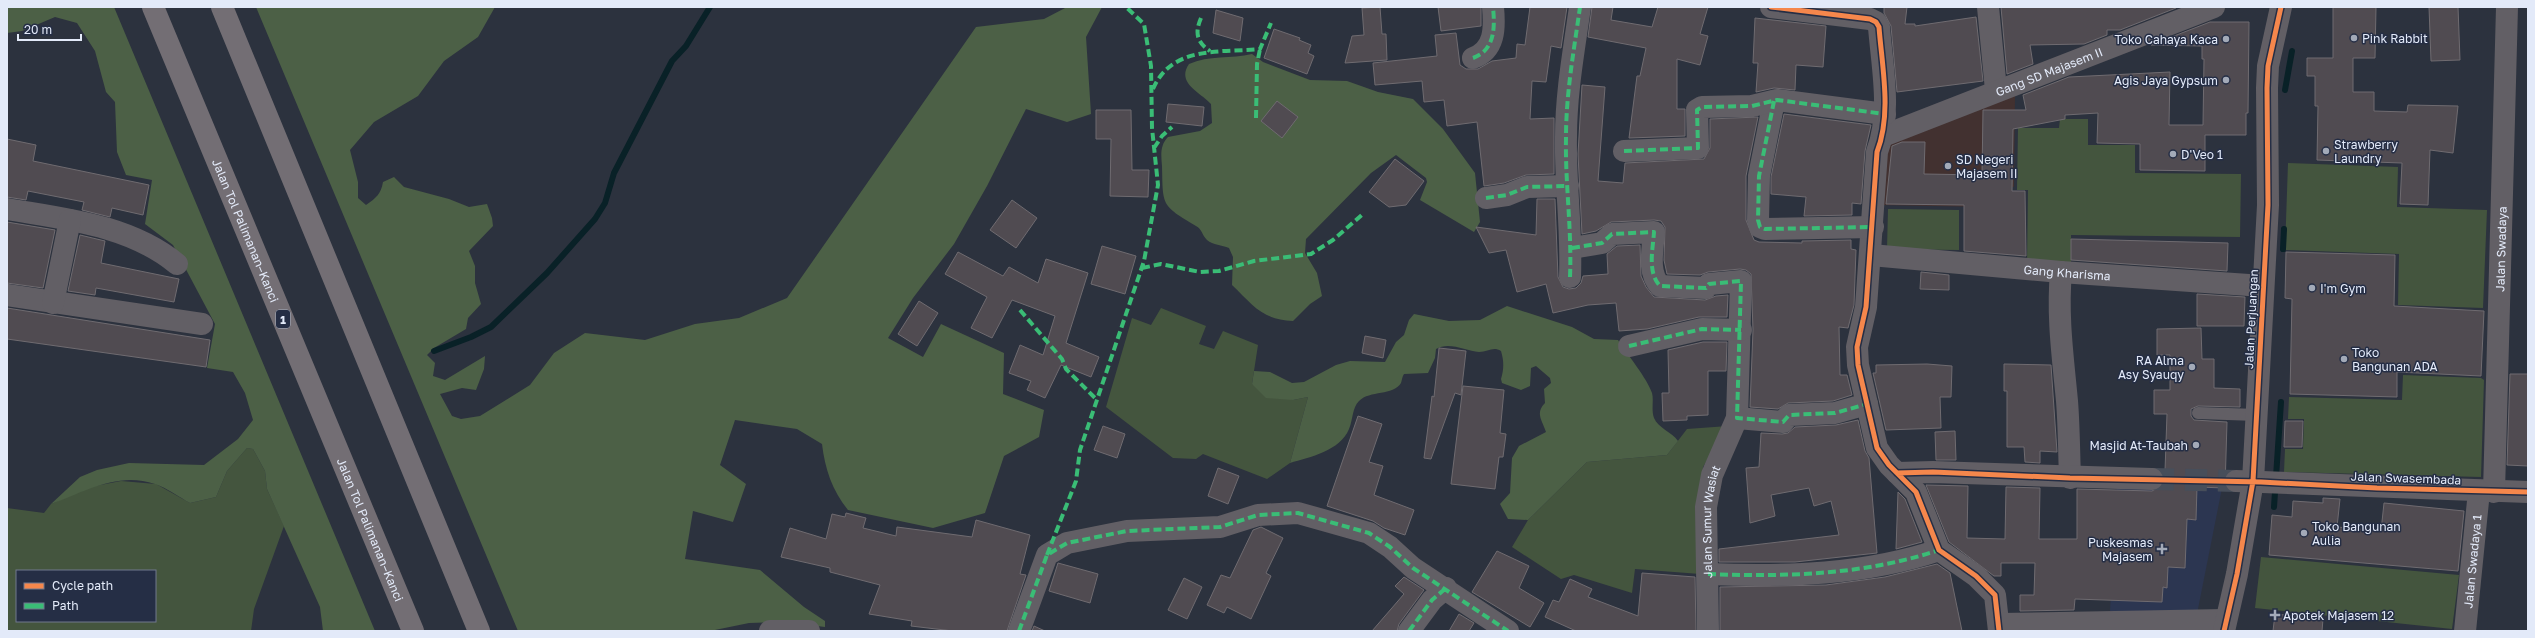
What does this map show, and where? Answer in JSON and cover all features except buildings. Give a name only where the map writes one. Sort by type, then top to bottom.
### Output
[{"type":"highway","name":"Jalan Tol Palimanan–Kanci","points":[[153,7],[413,631]]},
{"type":"highway","points":[[222,7],[479,631]]},
{"type":"street","points":[[1473,58],[1483,54],[1493,40],[1493,7]]},
{"type":"street","points":[[1570,277],[1572,248],[1566,156],[1568,91],[1580,7]]},
{"type":"street","points":[[1772,7],[1870,13],[1879,26],[1885,114],[1883,136],[1877,152],[1871,255],[1866,307],[1857,348],[1858,365],[1878,448],[1897,473],[1916,492],[1939,550],[1976,576],[1995,595],[1999,628],[2224,626]]},
{"type":"street","points":[[1988,7],[1996,90]]},
{"type":"street","name":"Gang SD Majasem II","points":[[1883,136],[1996,90],[2214,7]]},
{"type":"street","name":"Jalan Perjuangan","points":[[2224,626],[2237,574],[2250,481],[2257,415],[2268,205],[2268,66],[2281,7]]},
{"type":"street","name":"Jalan Swadaya","points":[[2487,491],[2508,7]]},
{"type":"street","points":[[1624,152],[1698,148],[1697,110],[1702,108],[1752,106],[1774,101],[1885,114]]},
{"type":"street","points":[[1774,101],[1759,176],[1758,220],[1760,227],[1765,229],[1820,230],[1873,227]]},
{"type":"street","points":[[1486,198],[1507,195],[1527,187],[1568,186]]},
{"type":"street","points":[[7,209],[70,220],[139,238],[159,249],[176,264]]},
{"type":"street","points":[[53,303],[70,220]]},
{"type":"street","points":[[1572,248],[1602,243],[1612,234],[1654,232],[1652,265],[1654,279],[1660,286],[1706,288],[1709,284],[1716,282],[1741,281],[1741,330],[1737,418],[1784,422],[1789,415],[1835,413],[1867,404]]},
{"type":"street","name":"Gang Kharisma","points":[[1871,255],[2061,272],[2263,286]]},
{"type":"street","points":[[2061,272],[2059,298],[2060,338],[2067,403],[2070,478]]},
{"type":"street","points":[[7,294],[53,303],[202,324]]},
{"type":"street","points":[[1629,346],[1702,329],[1741,330]]},
{"type":"street","name":"Jalan Sumur Wasiat","points":[[1708,631],[1706,507],[1712,475],[1737,418]]},
{"type":"street","points":[[1897,473],[1933,472],[2070,478],[2152,479]]},
{"type":"street","points":[[1916,492],[1918,480],[1933,472]]},
{"type":"street","name":"Jalan Swasembada","points":[[2250,481],[2528,492]]},
{"type":"street","name":"Jalan Swadaya 1","points":[[2465,631],[2487,491]]},
{"type":"street","points":[[1019,631],[1047,555],[1067,542],[1127,531],[1220,527],[1258,515],[1298,513],[1369,533],[1390,547],[1413,568],[1446,588],[1508,631]]},
{"type":"street","points":[[1708,574],[1775,577],[1808,574],[1909,560],[1939,550]]},
{"type":"street","points":[[1409,631],[1432,600],[1446,588]]},
{"type":"street","points":[[770,631],[809,631]]},
{"type":"lane","points":[[2198,414],[2257,415]]},
{"type":"shaded area","name":"SD Negeri Majasem II","points":[[2015,94],[2014,187],[1988,186],[1987,207],[1878,205],[1883,146]]},
{"type":"shaded area","name":"Puskesmas Majasem","points":[[2117,484],[2222,488],[2197,614],[2110,611]]},
{"type":"green space","points":[[7,7],[114,7],[375,631],[323,631],[320,607],[267,489],[265,471],[253,449],[247,448],[227,471],[216,497],[190,503],[155,484],[128,480],[115,481],[89,489],[51,504],[80,477],[97,470],[129,463],[204,465],[238,439],[253,420],[245,393],[233,372],[207,368],[215,324],[173,245],[145,224],[152,180],[126,175],[117,152],[115,102],[106,92],[95,51],[77,23],[55,17],[22,31],[7,33]]},
{"type":"green space","points":[[256,7],[495,7],[478,37],[444,61],[418,96],[374,122],[350,150],[358,182],[358,198],[366,205],[378,195],[383,182],[394,177],[404,187],[449,199],[469,207],[487,204],[493,226],[469,251],[475,266],[475,283],[481,304],[468,318],[466,329],[434,348],[427,355],[435,363],[433,376],[445,380],[485,356],[484,369],[476,390],[462,388],[440,394],[452,416],[461,419],[480,416],[530,385],[554,353],[585,333],[645,340],[695,324],[739,318],[787,298],[976,27],[1044,19],[1067,7],[1102,7],[1086,37],[1091,114],[1067,122],[1026,109],[987,186],[954,244],[913,298],[888,338],[923,357],[941,324],[1004,353],[1003,394],[1044,410],[1039,437],[1004,456],[985,513],[933,528],[848,510],[830,479],[822,444],[797,429],[735,420],[720,465],[746,484],[733,522],[693,511],[685,559],[760,570],[804,607],[825,621],[825,627],[785,622],[749,623],[710,631],[518,631]]},
{"type":"green space","points":[[1252,54],[1263,62],[1310,80],[1347,81],[1378,92],[1413,99],[1443,129],[1475,173],[1480,222],[1474,232],[1420,200],[1427,182],[1426,178],[1396,155],[1371,173],[1306,239],[1305,253],[1317,273],[1322,296],[1310,304],[1293,321],[1273,318],[1252,305],[1232,285],[1233,257],[1229,248],[1207,240],[1198,227],[1176,213],[1166,203],[1163,189],[1161,158],[1162,147],[1168,137],[1200,131],[1212,123],[1211,104],[1191,87],[1185,77],[1189,64],[1204,59]]},
{"type":"green space","points":[[2060,119],[2088,119],[2088,145],[2135,145],[2135,173],[2241,174],[2240,237],[2071,235],[2071,266],[2027,265],[2028,190],[2017,190],[2018,128],[2059,128]]},
{"type":"green space","points":[[2288,163],[2398,167],[2397,207],[2487,210],[2483,308],[2398,305],[2399,254],[2285,250]]},
{"type":"green space","points":[[1888,209],[1959,210],[1959,250],[1887,249]]},
{"type":"green space","points":[[1507,306],[1572,327],[1594,339],[1618,340],[1641,373],[1652,393],[1654,418],[1678,441],[1667,455],[1587,462],[1528,520],[1508,519],[1500,504],[1510,493],[1512,458],[1519,446],[1546,432],[1540,417],[1540,410],[1545,403],[1544,389],[1551,383],[1550,378],[1536,366],[1531,368],[1530,386],[1521,390],[1502,383],[1503,358],[1501,351],[1493,349],[1479,352],[1446,346],[1436,349],[1435,358],[1428,373],[1404,374],[1401,383],[1393,390],[1369,395],[1359,401],[1355,407],[1349,429],[1345,437],[1339,443],[1324,452],[1290,463],[1308,397],[1293,400],[1266,398],[1252,384],[1254,371],[1270,372],[1292,383],[1304,382],[1336,365],[1350,361],[1385,362],[1396,342],[1404,335],[1409,320],[1414,314],[1449,321],[1480,320]]},
{"type":"green space","points":[[1161,308],[1206,326],[1199,344],[1214,349],[1223,331],[1258,345],[1252,384],[1293,400],[1308,397],[1290,463],[1267,479],[1203,454],[1196,459],[1173,458],[1106,407],[1132,318],[1151,325]]},
{"type":"green space","points":[[2403,375],[2481,378],[2484,380],[2481,477],[2284,472],[2285,449],[2303,449],[2304,419],[2288,419],[2289,397],[2402,400]]},
{"type":"green space","points":[[1728,426],[1703,467],[1700,574],[1635,569],[1632,593],[1574,575],[1561,579],[1512,547],[1528,520],[1587,462],[1667,455],[1687,429]]},
{"type":"green space","points":[[247,448],[253,449],[265,471],[267,489],[284,526],[254,609],[251,631],[7,631],[7,508],[44,513],[51,504],[90,487],[121,481],[156,484],[190,503],[216,497],[227,471]]},
{"type":"green space","points":[[2261,557],[2459,575],[2452,629],[2255,608]]},
{"type":"waterway","points":[[434,351],[471,337],[491,327],[547,273],[595,219],[605,203],[614,173],[672,61],[686,46],[710,7]]},
{"type":"waterway","points":[[2285,90],[2292,51]]},
{"type":"waterway","points":[[2283,249],[2284,229]]},
{"type":"waterway","points":[[2274,507],[2281,402]]},
{"type":"tunnel","points":[[2152,479],[2236,481]]},
{"type":"marked path","points":[[1047,555],[1076,481],[1080,450],[1144,261],[1158,185],[1152,128],[1151,66],[1144,24],[1126,7]]},
{"type":"marked path","points":[[1473,58],[1486,50],[1490,44],[1494,23],[1493,7]]},
{"type":"marked path","points":[[1570,277],[1570,241],[1566,172],[1566,121],[1580,7]]},
{"type":"marked path","points":[[1201,18],[1198,28],[1199,40],[1205,48],[1210,51]]},
{"type":"marked path","points":[[1153,89],[1161,75],[1172,65],[1185,58],[1214,52],[1260,49],[1271,23]]},
{"type":"marked path","points":[[1256,118],[1257,64],[1260,49]]},
{"type":"marked path","points":[[1624,151],[1698,148],[1697,110],[1702,107],[1752,106],[1777,100],[1885,114]]},
{"type":"marked path","points":[[1774,101],[1759,176],[1758,220],[1760,227],[1765,229],[1873,227]]},
{"type":"marked path","points":[[1154,148],[1162,136],[1172,127]]},
{"type":"marked path","points":[[1486,198],[1507,195],[1527,187],[1568,186]]},
{"type":"marked path","points":[[1142,268],[1161,264],[1200,272],[1219,271],[1254,261],[1311,254],[1333,240],[1364,213]]},
{"type":"marked path","points":[[1572,248],[1602,243],[1612,234],[1654,232],[1652,267],[1653,274],[1660,286],[1706,288],[1709,284],[1741,281],[1737,418],[1783,422],[1789,415],[1835,413],[1867,404]]},
{"type":"marked path","points":[[1020,310],[1062,359],[1066,369],[1097,400]]},
{"type":"marked path","points":[[1629,346],[1702,329],[1741,330]]},
{"type":"marked path","points":[[1019,631],[1047,555],[1067,543],[1127,531],[1220,527],[1258,515],[1298,513],[1369,533],[1390,547],[1413,568],[1508,631]]},
{"type":"marked path","points":[[1708,574],[1767,575],[1854,569],[1883,565],[1939,550]]},
{"type":"marked path","points":[[1409,631],[1432,600],[1446,588]]},
{"type":"cycle path","points":[[1771,7],[1870,19],[1876,22],[1879,27],[1884,74],[1885,106],[1882,137],[1877,152],[1866,307],[1857,347],[1858,365],[1877,448],[1889,465],[1916,492],[1939,550],[1976,576],[1995,595],[1999,631]]},
{"type":"cycle path","points":[[2224,631],[2237,574],[2253,481],[2268,205],[2268,66],[2281,7]]},
{"type":"cycle path","points":[[1897,473],[1933,472],[2070,478],[2261,482],[2377,488],[2528,492]]},
{"type":"place","name":"Pink Rabbit","points":[[2354,38]]},
{"type":"place","name":"Toko Cahaya Kaca","points":[[2226,39]]},
{"type":"place","name":"Agis Jaya Gypsum","points":[[2226,80]]},
{"type":"place","name":"Strawberry Laundry","points":[[2326,151]]},
{"type":"place","name":"D'Veo 1","points":[[2173,154]]},
{"type":"place","name":"SD Negeri Majasem II","points":[[1948,166]]},
{"type":"place","name":"I'm Gym","points":[[2312,288]]},
{"type":"place","name":"Toko Bangunan ADA","points":[[2344,359]]},
{"type":"place","name":"RA Alma Asy Syauqy","points":[[2192,367]]},
{"type":"place","name":"Masjid At-Taubah","points":[[2196,445]]},
{"type":"place","name":"Toko Bangunan Aulia","points":[[2304,533]]},
{"type":"place","name":"Puskesmas Majasem","points":[[2162,549]]},
{"type":"place","name":"Apotek Majasem 12","points":[[2275,615]]}]
